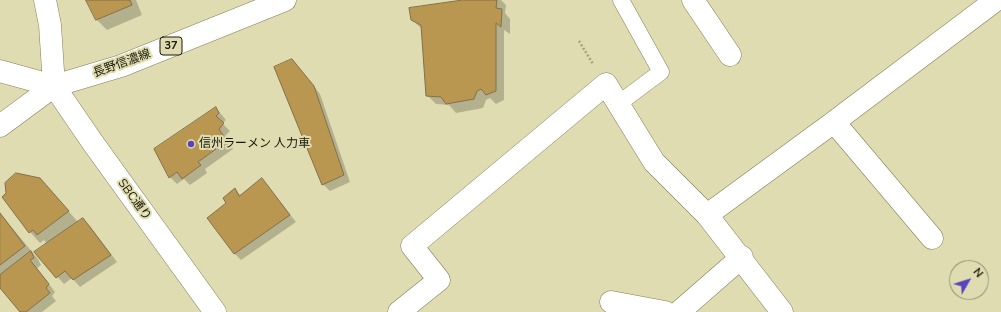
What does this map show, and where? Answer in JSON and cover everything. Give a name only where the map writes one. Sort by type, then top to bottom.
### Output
[{"type":"street","points":[[44,0],[50,25],[54,86]]},
{"type":"street","name":"長野信濃線","points":[[54,86],[121,66],[285,0]]},
{"type":"street","points":[[693,0],[730,55]]},
{"type":"street","points":[[707,215],[996,0]]},
{"type":"street","points":[[0,70],[54,86]]},
{"type":"street","points":[[399,312],[439,280],[412,246],[606,84],[654,162],[707,215],[742,257],[782,312]]},
{"type":"street","points":[[0,126],[54,86]]},
{"type":"street","name":"SBC通り","points":[[54,86],[93,143],[215,312]]},
{"type":"street","points":[[834,122],[932,238]]},
{"type":"street","points":[[679,312],[742,257]]},
{"type":"street","points":[[611,302],[665,312]]},
{"type":"lane","points":[[618,104],[661,72],[621,0]]},
{"type":"building","points":[[86,0],[130,0],[132,5],[96,20]]},
{"type":"building","points":[[463,0],[497,0],[496,8],[502,9],[501,27],[496,23],[496,91],[486,95],[481,89],[477,91],[474,99],[446,104],[441,97],[426,96],[421,25],[411,20],[409,8]]},
{"type":"building","points":[[292,59],[314,86],[344,175],[322,185],[274,67]]},
{"type":"building","points":[[216,107],[219,113],[216,116],[224,123],[219,129],[227,141],[198,162],[201,165],[182,179],[177,172],[169,178],[154,149]]},
{"type":"building","points":[[16,173],[40,178],[69,211],[37,235],[33,230],[29,233],[2,197],[6,193],[5,183]]},
{"type":"building","points":[[262,178],[290,215],[234,254],[207,218],[226,203],[223,198],[235,188],[239,196]]},
{"type":"building","points":[[0,213],[25,246],[0,265]]},
{"type":"building","points":[[83,218],[111,255],[73,280],[65,271],[56,278],[34,252]]},
{"type":"building","points":[[31,251],[34,258],[30,260],[49,284],[46,288],[50,293],[26,312],[20,312],[0,288],[0,275]]},
{"type":"place","name":"信州ラーメン 人力車","points":[[191,144]]}]
